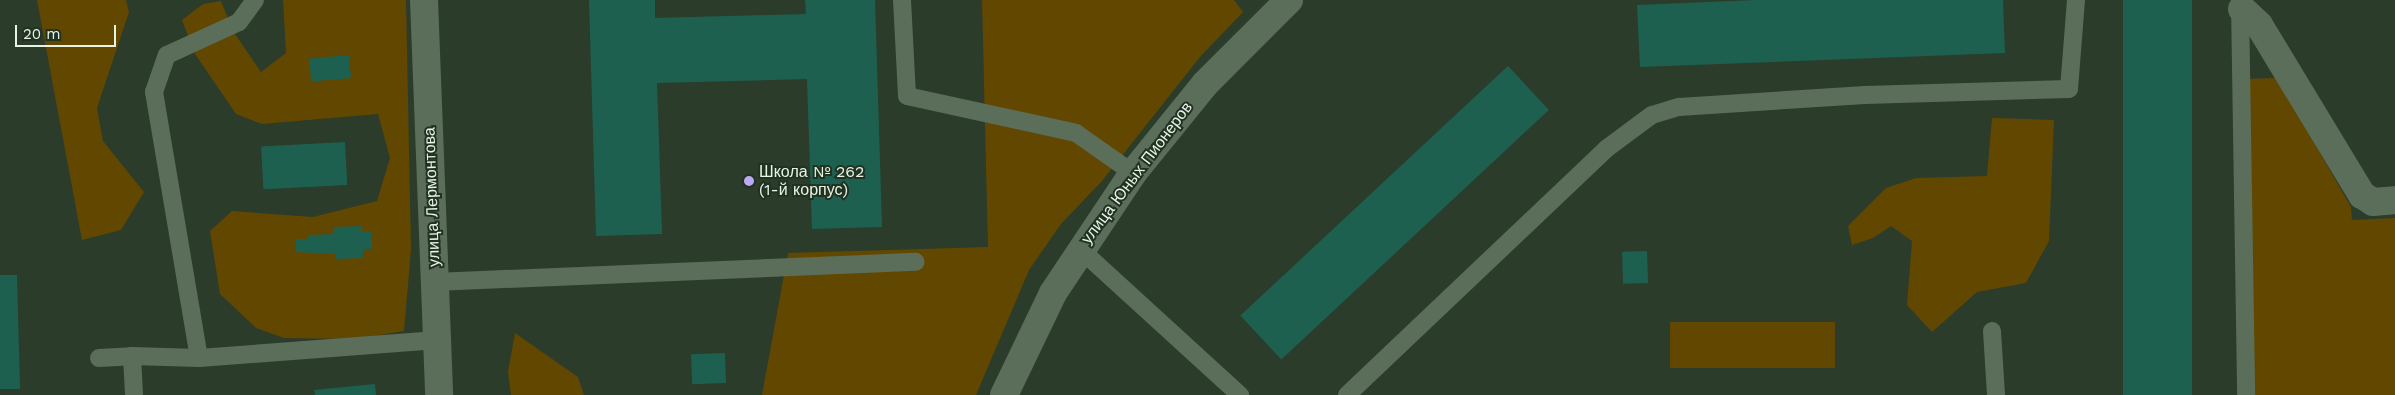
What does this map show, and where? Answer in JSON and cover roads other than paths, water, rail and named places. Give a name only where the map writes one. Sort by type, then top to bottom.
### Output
[{"type":"street","name":"улица Лермонтова","points":[[424,0],[439,395]]},
{"type":"street","name":"улица Юных Пионеров","points":[[1004,395],[1053,293],[1080,249],[1133,173],[1205,84],[1289,0]]},
{"type":"street","points":[[2241,5],[2259,25],[2362,195],[2373,202],[2395,200]]},
{"type":"lane","points":[[199,358],[154,92],[167,55],[240,22],[255,0]]},
{"type":"lane","points":[[902,0],[907,96],[1076,133],[1133,173]]},
{"type":"lane","points":[[1347,395],[1606,149],[1652,115],[1679,107],[1865,95],[2069,88],[2076,0]]},
{"type":"lane","points":[[2241,5],[2246,395]]},
{"type":"lane","points":[[1080,249],[1240,395]]},
{"type":"lane","points":[[435,282],[916,262]]},
{"type":"lane","points":[[1992,330],[1996,395]]},
{"type":"lane","points":[[99,358],[132,356],[199,358],[437,340]]},
{"type":"lane","points":[[132,356],[134,395]]},
{"type":"place","name":"Школа № 262 (1-й корпус)","points":[[749,181]]}]
